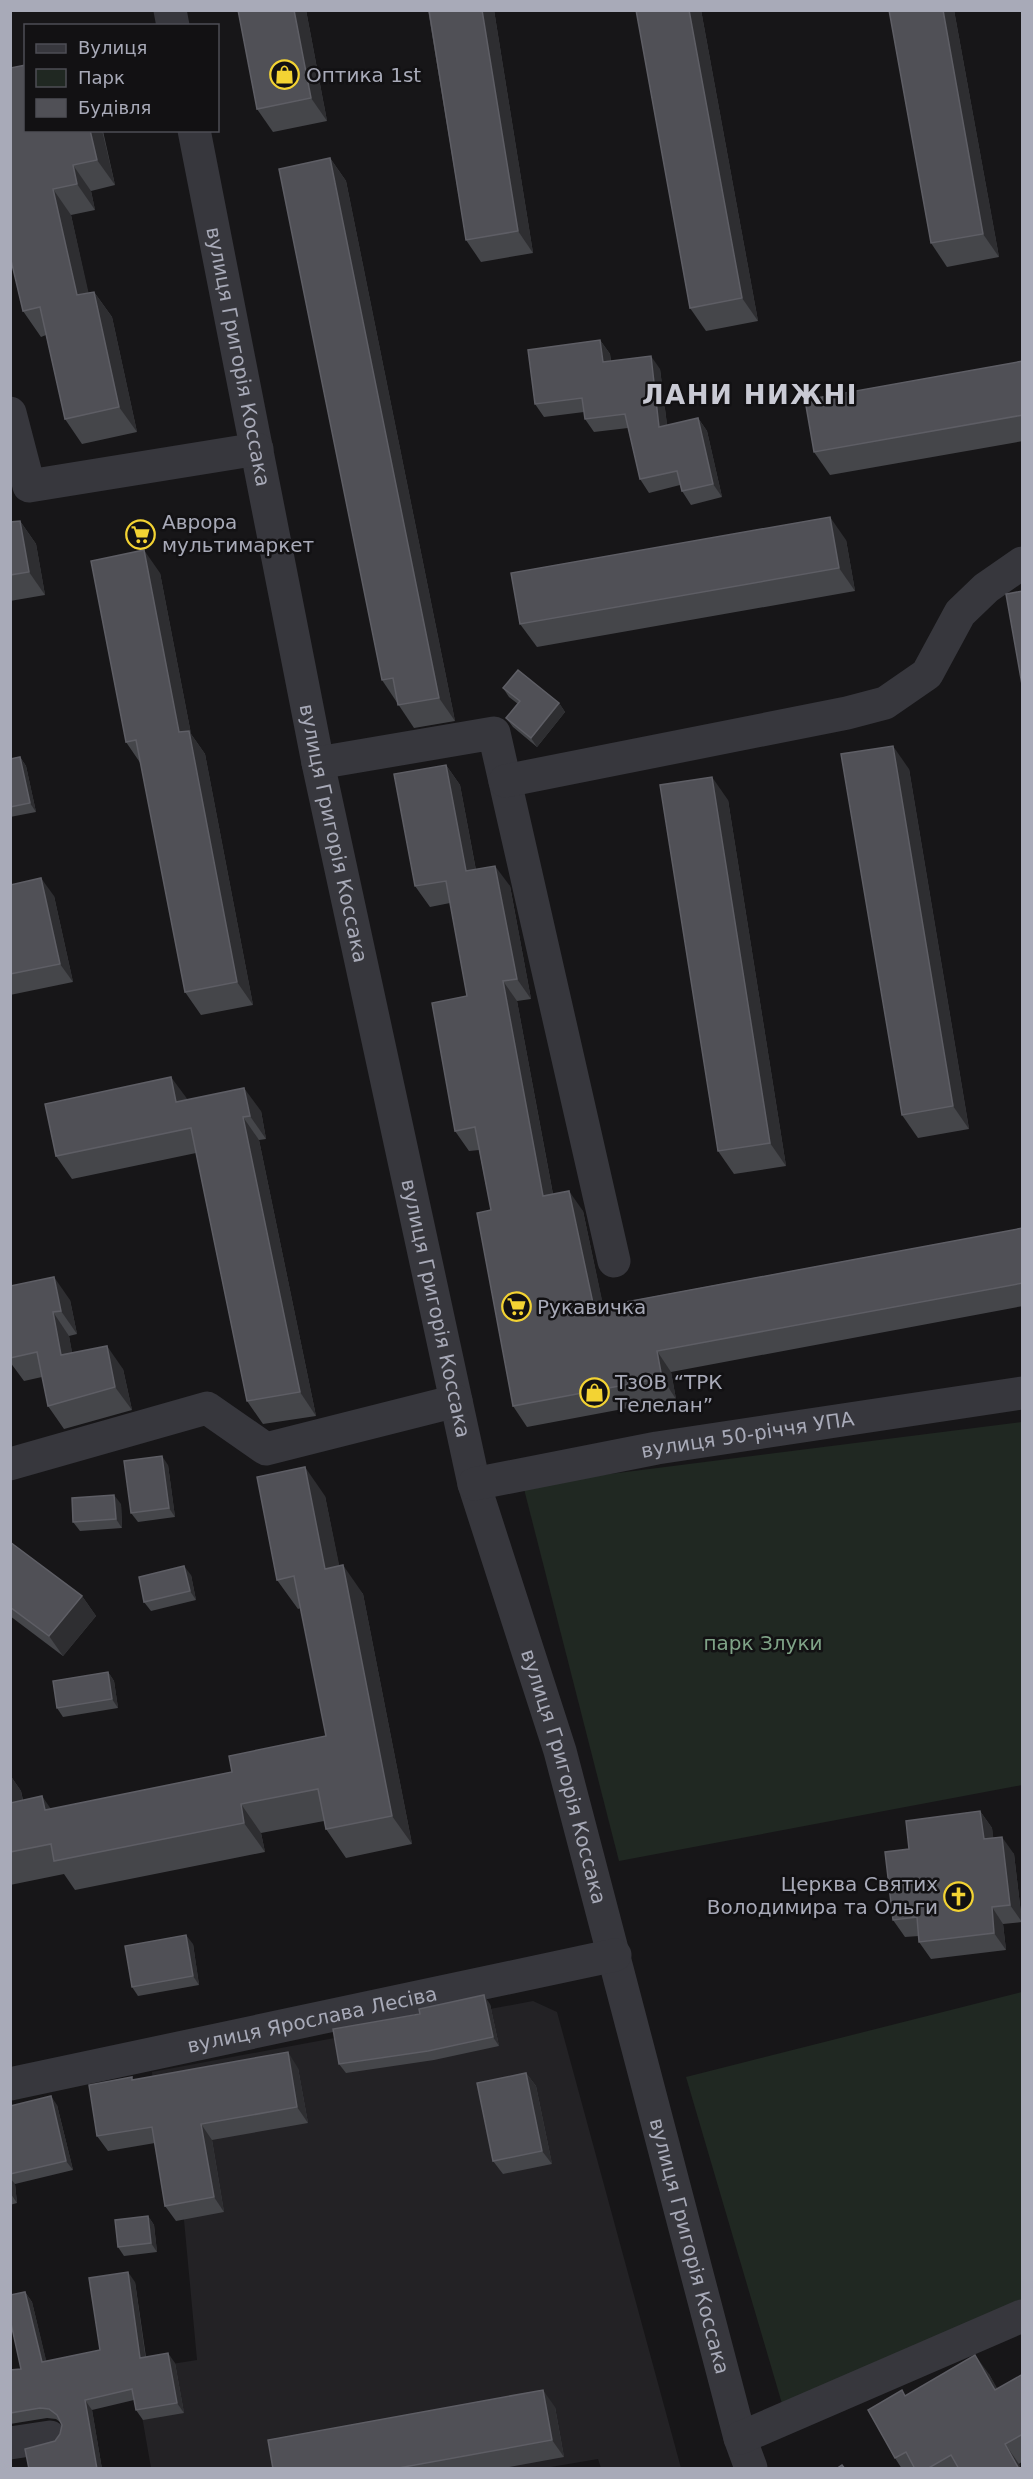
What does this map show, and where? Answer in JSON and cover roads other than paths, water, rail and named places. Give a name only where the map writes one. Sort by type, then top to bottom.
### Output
[{"type":"street","name":"вулиця Григорія Коссака","points":[[194,132],[318,763],[474,1484],[560,1751],[740,2438],[751,2469]]},
{"type":"street","points":[[10,413],[20,488],[256,449]]},
{"type":"street","points":[[505,781],[848,713],[885,702],[927,674],[960,614],[986,588],[1023,563]]},
{"type":"street","points":[[318,763],[494,733],[614,1261]]},
{"type":"street","name":"вулиця 50-річчя УПА","points":[[474,1484],[657,1448],[1023,1393]]},
{"type":"street","points":[[10,1464],[207,1408],[266,1449],[456,1401]]},
{"type":"street","name":"вулиця Ярослава Лесіва","points":[[10,2084],[615,1955]]},
{"type":"street","points":[[740,2438],[1023,2316]]},
{"type":"street","points":[[10,2444],[50,2437]]},
{"type":"place","name":"Оптика 1st","points":[[285,75]]},
{"type":"place","name":"Аврора мультимаркет","points":[[141,534]]},
{"type":"place","name":"Рукавичка","points":[[516,1307]]},
{"type":"place","name":"ТзОВ “ТРК Телелан”","points":[[594,1393]]},
{"type":"place","name":"Церква Святих Володимира та Ольги","points":[[959,1896]]},
{"type":"district","name":"ЛАНИ НИЖНІ","points":[[750,395]]},
{"type":"park label","name":"парк Злуки","points":[[763,1643]]}]
